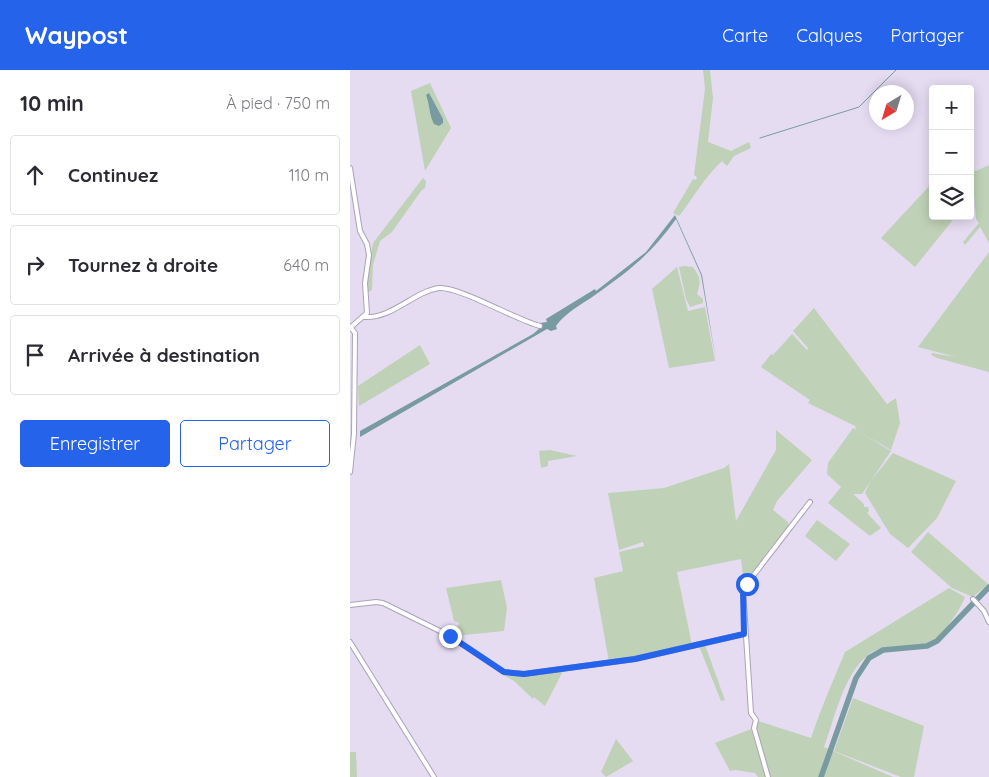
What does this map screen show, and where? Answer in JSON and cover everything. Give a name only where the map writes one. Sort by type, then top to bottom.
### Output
[{"type":"street","points":[[350,168],[360,231],[367,244],[369,255],[365,283],[367,311],[364,317],[351,328],[355,334],[354,434],[350,449],[350,472]]},
{"type":"street","points":[[364,317],[373,317],[389,312],[431,291],[450,289],[540,326]]},
{"type":"street","points":[[768,777],[754,728],[756,720],[750,713],[744,634],[743,589],[810,502]]},
{"type":"street","points":[[973,599],[979,604],[989,622]]},
{"type":"street","points":[[350,605],[383,603],[450,636],[504,672],[524,674],[635,659],[744,634]]},
{"type":"street","points":[[350,642],[434,777]]},
{"type":"shaded area","points":[[703,70],[710,70],[713,98],[708,142],[731,151],[749,142],[751,148],[734,156],[727,166],[722,161],[704,181],[679,216],[673,213],[693,179],[696,180],[697,177],[694,175],[705,89]]},
{"type":"shaded area","points":[[430,83],[451,128],[425,171],[411,91]]},
{"type":"shaded area","points":[[429,93],[443,119],[443,123],[439,126],[434,124],[431,117],[426,95]]},
{"type":"shaded area","points":[[989,165],[989,243],[980,227],[965,245],[963,242],[979,223],[976,219],[974,195],[974,170],[976,171]]},
{"type":"shaded area","points":[[423,178],[426,181],[425,188],[392,232],[380,241],[373,265],[372,290],[367,293],[366,282],[373,243]]},
{"type":"shaded area","points":[[929,186],[929,220],[953,220],[915,267],[881,238]]},
{"type":"shaded area","points":[[675,215],[702,275],[716,361],[701,275],[676,219],[658,242],[639,261],[569,313],[556,326],[557,329],[551,331],[547,329],[360,437],[360,431],[533,334],[540,328],[540,323],[547,322],[546,319],[595,289],[596,291],[646,252]]},
{"type":"shaded area","points":[[989,252],[989,372],[937,358],[931,355],[932,353],[956,357],[918,347]]},
{"type":"shaded area","points":[[677,267],[688,311],[705,307],[715,361],[669,368],[652,289]]},
{"type":"shaded area","points":[[679,267],[693,267],[698,274],[700,283],[697,294],[703,299],[703,303],[690,307],[686,299]]},
{"type":"shaded area","points":[[814,308],[887,404],[896,398],[900,423],[891,450],[856,430],[855,426],[808,403],[810,400],[761,367],[771,354],[773,355],[792,334],[807,350],[808,348],[793,331]]},
{"type":"shaded area","points":[[420,345],[430,364],[359,406],[358,386]]},
{"type":"shaded area","points":[[853,428],[891,451],[862,494],[853,494],[864,504],[864,507],[868,507],[869,511],[867,513],[881,528],[870,536],[828,503],[841,487],[827,474],[828,463]]},
{"type":"shaded area","points":[[776,430],[812,460],[777,501],[773,510],[788,522],[789,526],[744,585],[741,559],[677,572],[692,645],[609,662],[594,578],[623,571],[619,552],[644,546],[643,542],[619,550],[608,493],[664,488],[724,468],[729,464],[736,521],[776,450]]},
{"type":"shaded area","points":[[550,450],[577,456],[548,461],[548,466],[541,468],[539,451]]},
{"type":"shaded area","points":[[893,453],[956,481],[937,518],[908,548],[890,534],[865,493],[870,482]]},
{"type":"shaded area","points":[[817,520],[850,544],[836,561],[805,536]]},
{"type":"shaded area","points":[[928,532],[988,584],[973,597],[952,588],[911,552]]},
{"type":"shaded area","points":[[501,580],[507,608],[504,631],[454,636],[459,623],[454,621],[446,588]]},
{"type":"shaded area","points":[[949,588],[965,597],[954,618],[936,638],[924,645],[888,647],[874,651],[859,664],[846,685],[824,747],[893,777],[770,777],[756,730],[758,721],[811,738],[845,652]]},
{"type":"shaded area","points":[[705,645],[725,700],[721,701],[699,646]]},
{"type":"shaded area","points":[[563,671],[545,706],[534,697],[533,699],[514,681],[500,673],[526,675]]},
{"type":"shaded area","points":[[853,698],[924,726],[914,777],[901,777],[834,751]]},
{"type":"shaded area","points":[[751,729],[767,777],[758,777],[755,773],[730,771],[715,743]]},
{"type":"shaded area","points":[[616,739],[633,761],[606,777],[601,772]]},
{"type":"shaded area","points":[[350,752],[356,752],[357,777],[350,777]]},
{"type":"waterway","points":[[760,138],[859,107],[896,70]]},
{"type":"waterway","points":[[821,777],[856,678],[869,658],[883,650],[927,646],[937,641],[989,587]]},
{"type":"route","points":[[450,636],[504,672],[524,674],[547,672],[635,659],[744,634],[743,589],[747,584]]}]
